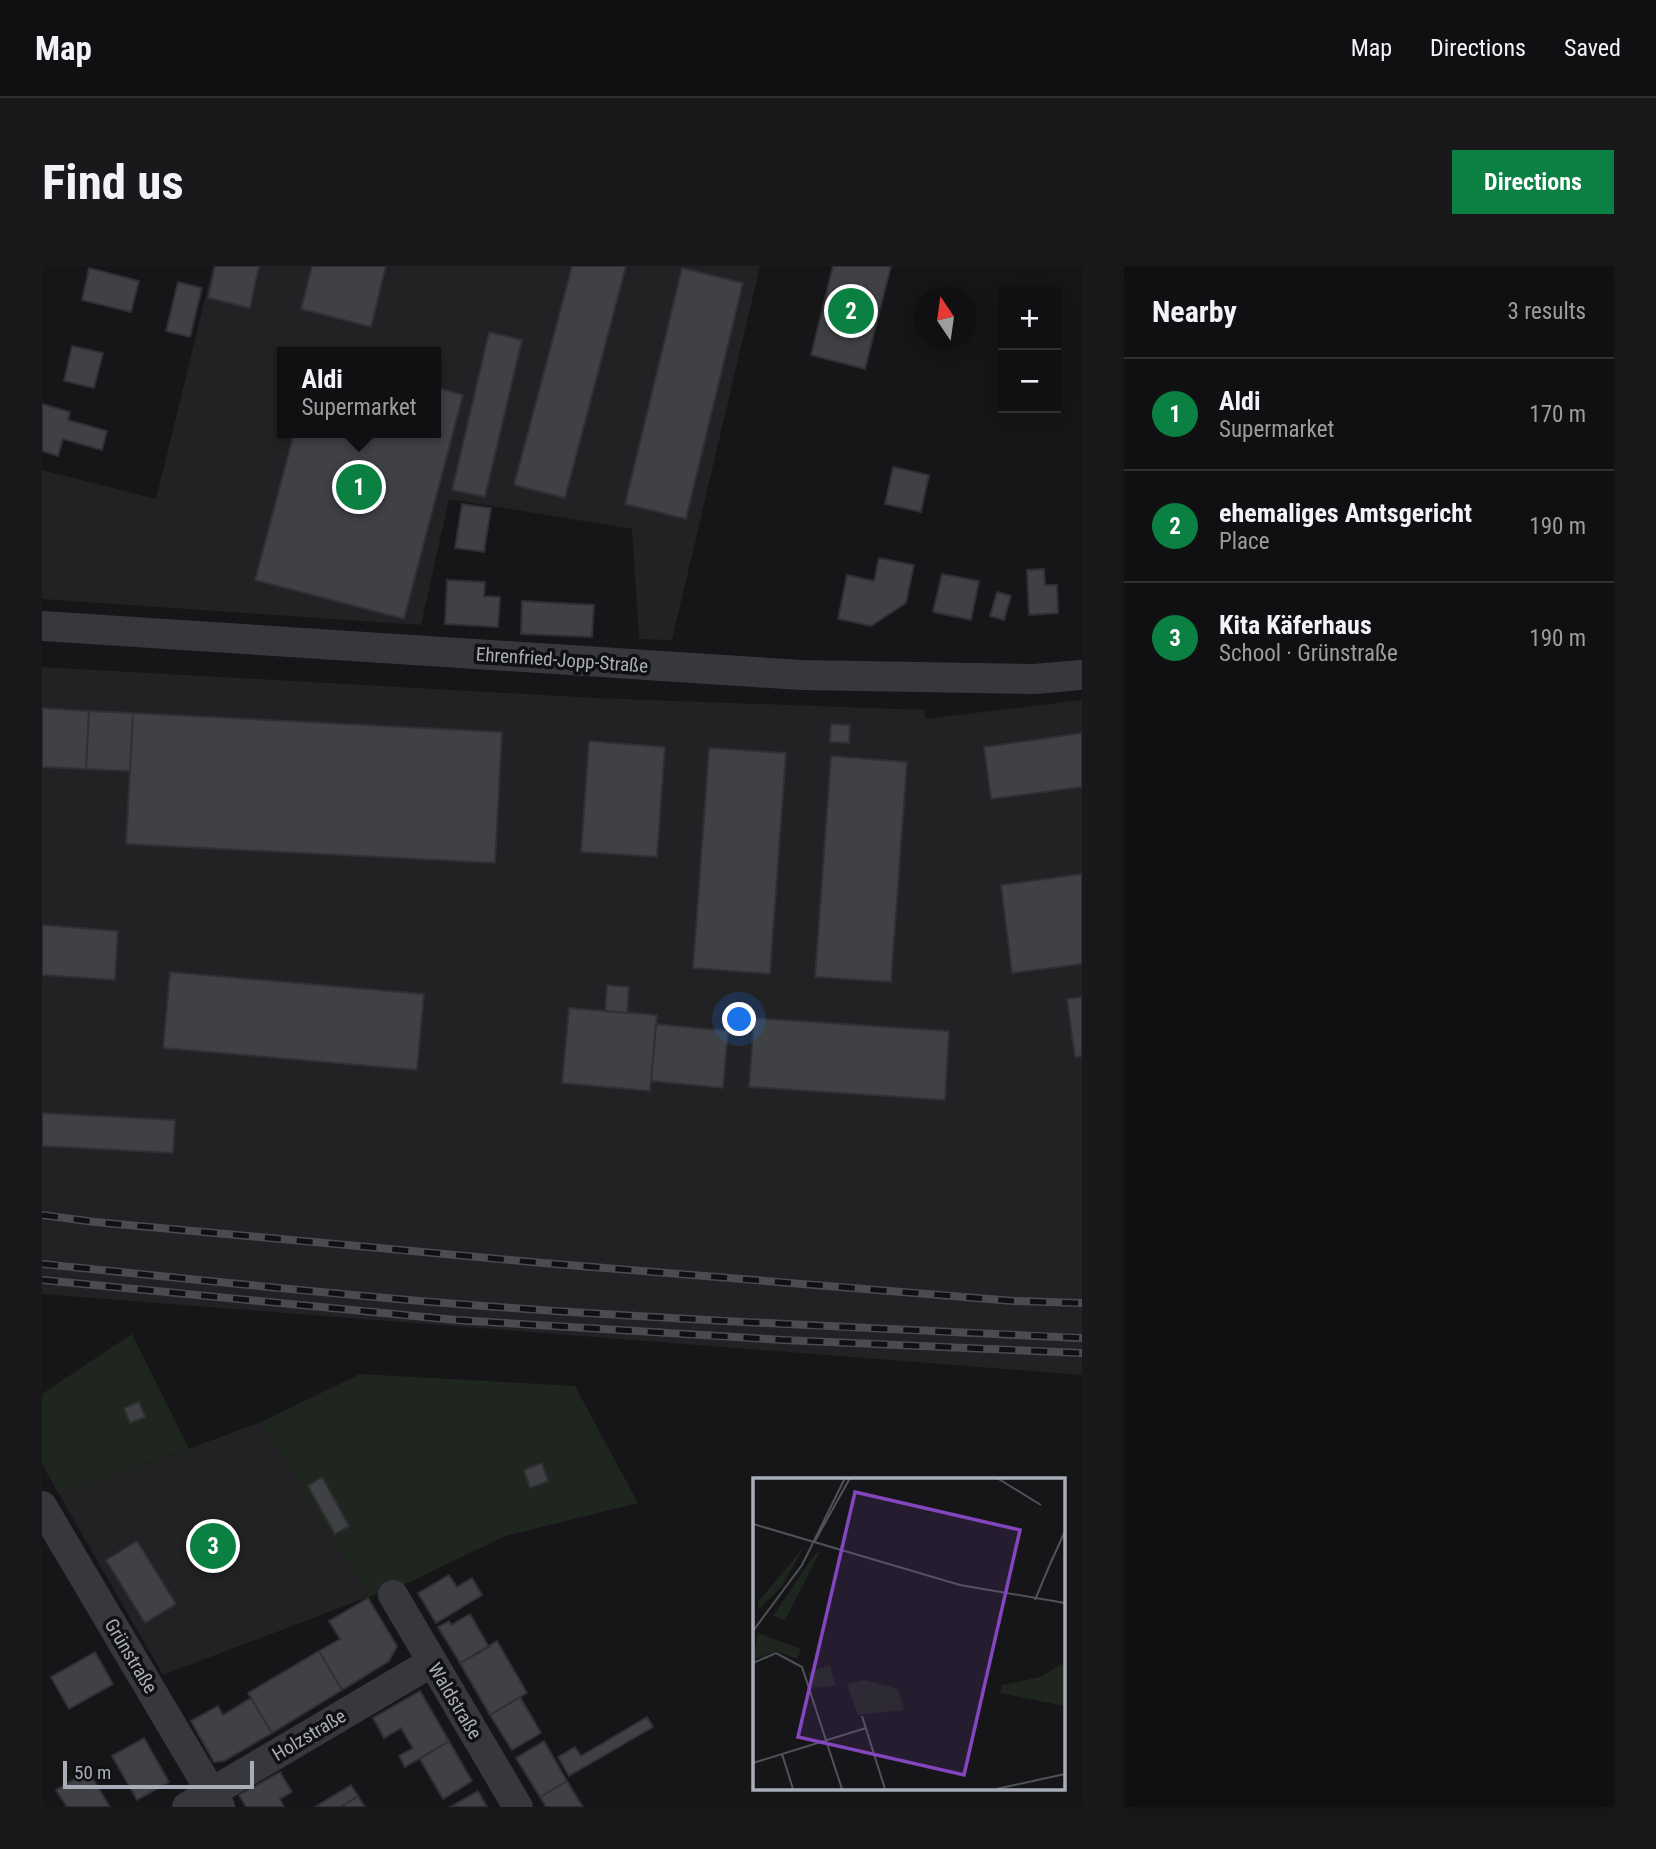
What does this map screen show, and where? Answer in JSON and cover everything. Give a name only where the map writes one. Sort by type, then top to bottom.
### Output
[{"type":"street","name":"Ehrenfried-Jopp-Straße","points":[[42,626],[801,675],[1034,679],[1082,675]]},
{"type":"street","name":"Grünstraße","points":[[42,1506],[206,1802]]},
{"type":"street","name":"Waldstraße","points":[[393,1595],[518,1807]]},
{"type":"street","name":"Holzstraße","points":[[206,1802],[432,1662]]},
{"type":"shaded area","points":[[213,266],[760,266],[672,640],[639,639],[632,529],[449,499],[421,625],[42,599],[42,470],[156,499]]},
{"type":"shaded area","points":[[42,667],[596,698],[925,710],[925,719],[1082,700],[1082,1375],[42,1294]]},
{"type":"shaded area","points":[[132,1334],[189,1449],[59,1494],[42,1464],[42,1394]]},
{"type":"shaded area","points":[[360,1374],[575,1386],[638,1503],[505,1536],[410,1582],[368,1597],[261,1422]]},
{"type":"shaded area","points":[[261,1422],[368,1597],[163,1675],[59,1494]]},
{"type":"building","points":[[215,266],[259,266],[250,308],[208,298]]},
{"type":"building","points":[[312,266],[386,266],[371,327],[301,309]]},
{"type":"building","points":[[572,266],[626,266],[565,498],[514,485]]},
{"type":"building","points":[[833,266],[891,266],[865,369],[811,355]]},
{"type":"building","points":[[89,268],[139,281],[131,312],[82,300]]},
{"type":"building","points":[[682,268],[743,283],[686,519],[625,504]]},
{"type":"building","points":[[178,282],[202,288],[190,337],[166,331]]},
{"type":"building","points":[[489,332],[522,340],[485,497],[452,490]]},
{"type":"building","points":[[72,346],[103,353],[94,388],[64,381]]},
{"type":"building","points":[[441,388],[463,395],[404,619],[255,580],[293,438],[441,438]]},
{"type":"building","points":[[42,404],[70,412],[68,420],[107,431],[102,450],[63,439],[58,456],[42,451]]},
{"type":"building","points":[[893,467],[929,475],[921,512],[885,504]]},
{"type":"building","points":[[462,504],[491,508],[484,552],[455,548]]},
{"type":"building","points":[[879,558],[914,565],[906,603],[871,626],[838,619],[847,575],[874,581]]},
{"type":"building","points":[[1044,569],[1045,585],[1057,585],[1058,613],[1029,615],[1027,570]]},
{"type":"building","points":[[942,574],[979,581],[971,620],[933,612]]},
{"type":"building","points":[[447,580],[485,582],[484,596],[500,597],[498,627],[445,624]]},
{"type":"building","points":[[997,592],[1011,596],[1004,620],[990,616]]},
{"type":"building","points":[[522,601],[594,605],[592,637],[521,634]]},
{"type":"building","points":[[42,708],[89,711],[86,769],[42,767]]},
{"type":"building","points":[[89,711],[133,713],[130,771],[86,769]]},
{"type":"building","points":[[133,713],[502,732],[495,863],[126,844]]},
{"type":"building","points":[[831,724],[850,725],[849,743],[830,742]]},
{"type":"building","points":[[1082,733],[1082,787],[991,799],[984,747]]},
{"type":"building","points":[[589,741],[665,747],[657,857],[581,852]]},
{"type":"building","points":[[709,748],[786,753],[770,974],[693,968]]},
{"type":"building","points":[[831,756],[907,762],[891,982],[815,977]]},
{"type":"building","points":[[1082,874],[1082,964],[1012,973],[1001,885]]},
{"type":"building","points":[[42,925],[118,931],[115,980],[42,975]]},
{"type":"building","points":[[170,972],[424,994],[417,1070],[163,1048]]},
{"type":"building","points":[[607,985],[629,987],[627,1013],[605,1011]]},
{"type":"building","points":[[1082,997],[1082,1056],[1075,1057],[1067,999]]},
{"type":"building","points":[[569,1008],[657,1015],[650,1091],[562,1083]]},
{"type":"building","points":[[754,1018],[949,1031],[945,1100],[749,1087]]},
{"type":"building","points":[[656,1024],[728,1031],[723,1088],[651,1081]]},
{"type":"building","points":[[42,1113],[175,1120],[173,1153],[42,1146]]},
{"type":"building","points":[[139,1402],[145,1417],[130,1423],[124,1408]]},
{"type":"building","points":[[542,1463],[548,1481],[530,1488],[524,1470]]},
{"type":"building","points":[[322,1477],[349,1526],[335,1534],[308,1486]]},
{"type":"building","points":[[137,1541],[176,1604],[145,1623],[106,1560]]},
{"type":"building","points":[[449,1575],[457,1587],[472,1578],[482,1595],[436,1623],[418,1593]]},
{"type":"building","points":[[368,1598],[397,1646],[389,1661],[342,1690],[319,1651],[340,1639],[329,1621]]},
{"type":"building","points":[[470,1614],[489,1647],[460,1663],[438,1627],[449,1621],[451,1625]]},
{"type":"building","points":[[497,1641],[527,1693],[490,1715],[460,1663]]},
{"type":"building","points":[[319,1651],[342,1690],[272,1733],[248,1693]]},
{"type":"building","points":[[95,1652],[113,1684],[69,1709],[51,1677]]},
{"type":"building","points":[[420,1691],[449,1741],[405,1767],[399,1756],[413,1748],[401,1728],[384,1738],[373,1718]]},
{"type":"building","points":[[520,1697],[541,1733],[512,1750],[490,1715]]},
{"type":"building","points":[[251,1698],[272,1733],[224,1761],[214,1762],[191,1721],[218,1706],[223,1715]]},
{"type":"building","points":[[647,1717],[653,1727],[569,1776],[558,1757],[575,1747],[581,1756]]},
{"type":"building","points":[[144,1738],[169,1782],[137,1800],[112,1756]]},
{"type":"building","points":[[449,1741],[472,1781],[443,1799],[420,1759]]},
{"type":"building","points":[[544,1741],[567,1781],[540,1797],[516,1758]]},
{"type":"building","points":[[88,1771],[110,1807],[67,1807],[56,1790]]},
{"type":"building","points":[[280,1772],[292,1792],[280,1799],[284,1807],[246,1807],[239,1795]]},
{"type":"building","points":[[567,1781],[583,1807],[546,1807],[540,1797]]},
{"type":"building","points":[[351,1785],[358,1796],[344,1805],[315,1807]]},
{"type":"building","points":[[478,1791],[487,1807],[450,1807]]},
{"type":"building","points":[[358,1796],[365,1807],[345,1807],[344,1805]]},
{"type":"railway","points":[[42,1215],[543,1263],[1014,1301],[1082,1303]]},
{"type":"railway","points":[[42,1264],[536,1310],[1082,1338]]},
{"type":"railway","points":[[42,1280],[456,1320],[783,1340],[1082,1353]]},
{"type":"place","name":"ehemaliges Amtsgericht","points":[[851,311]]},
{"type":"place","name":"Aldi","points":[[359,487]]},
{"type":"place","name":"Kita Käferhaus","points":[[213,1546]]}]
